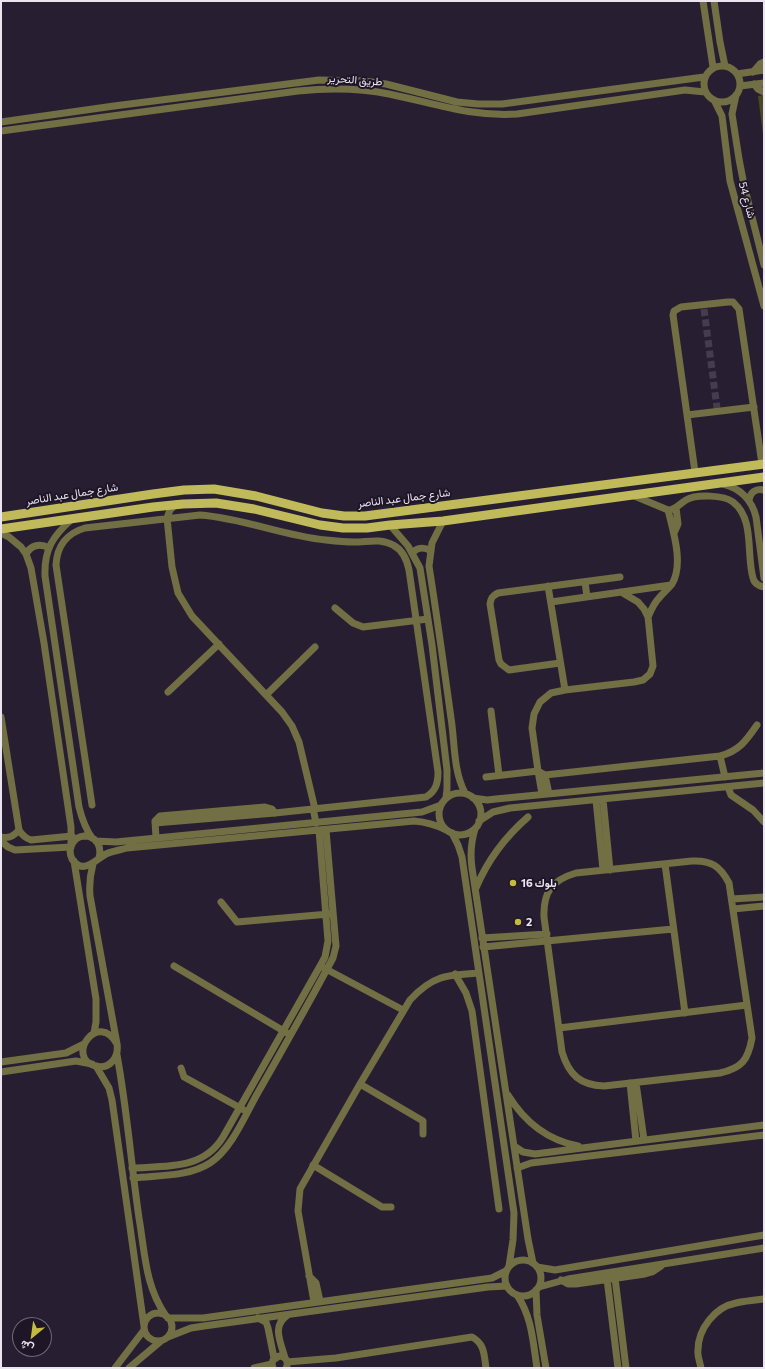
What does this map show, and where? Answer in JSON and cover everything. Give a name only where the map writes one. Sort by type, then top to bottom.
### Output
[{"type":"main road","name":"شارع جمال عبد الناصر","points":[[1,517],[184,490],[214,489],[256,496],[322,513],[344,516],[366,516],[763,464]]},
{"type":"main road","points":[[1,529],[176,504],[216,503],[254,509],[320,525],[343,528],[367,528],[443,521],[764,477]]},
{"type":"main road","points":[[561,490],[560,496],[565,504]]},
{"type":"main road","points":[[539,493],[542,496],[543,501],[540,508]]},
{"type":"street","points":[[703,1],[713,67]]},
{"type":"street","points":[[714,1],[725,66]]},
{"type":"street","points":[[753,72],[760,64],[764,62]]},
{"type":"street","points":[[719,65],[725,66],[732,68],[737,74],[740,81],[740,86],[736,95],[731,100],[724,102],[714,100],[708,96],[703,85],[704,78],[713,67],[719,65]]},
{"type":"street","points":[[737,74],[764,70]]},
{"type":"street","name":"طريق التحرير","points":[[1,122],[319,80],[364,81],[386,84],[456,102],[502,104],[704,78]]},
{"type":"street","points":[[740,86],[764,83]]},
{"type":"street","points":[[754,84],[758,89],[764,92]]},
{"type":"street","name":"طريق التحرير","points":[[1,131],[320,89],[374,91],[462,111],[492,115],[517,114],[685,90],[706,92]]},
{"type":"street","name":"شارع 54","points":[[736,95],[732,114],[739,159],[764,265]]},
{"type":"street","name":"شارع 54","points":[[714,100],[722,116],[730,181],[764,306]]},
{"type":"street","points":[[696,472],[673,315],[676,309],[703,307],[733,302],[739,309],[763,464]]},
{"type":"street","points":[[687,415],[718,410],[754,407]]},
{"type":"street","points":[[721,483],[737,489],[749,501],[756,517],[764,578]]},
{"type":"street","points":[[749,501],[755,490],[764,490]]},
{"type":"street","points":[[632,495],[668,510],[676,508],[689,498],[717,496],[734,502],[747,525],[753,578],[759,585],[764,587]]},
{"type":"street","points":[[176,504],[170,510],[167,518],[172,567],[178,593],[192,616],[282,712],[292,726],[299,742],[315,809],[320,812],[319,822]]},
{"type":"street","points":[[154,507],[160,510],[167,518]]},
{"type":"street","points":[[674,533],[678,524],[676,508]]},
{"type":"street","points":[[648,617],[652,607],[671,585],[677,570],[674,533],[668,510]]},
{"type":"street","points":[[92,805],[56,565],[59,548],[65,539],[74,532],[85,528],[200,515],[217,516],[295,536],[355,542],[375,540],[385,541],[394,545],[402,552],[407,560],[417,620],[438,772],[436,786],[432,792],[426,797],[275,813],[155,823],[156,838]]},
{"type":"street","points":[[72,519],[58,532],[49,548],[45,566],[81,818],[86,829],[100,849],[99,858]]},
{"type":"street","points":[[443,521],[435,535],[430,551],[429,566],[451,716],[458,777],[465,793]]},
{"type":"street","points":[[390,525],[413,552],[420,568],[447,770],[448,779],[446,798]]},
{"type":"street","points":[[1,533],[15,542],[26,554],[31,568],[44,643],[72,836],[71,857],[74,861],[96,999],[96,1022],[94,1033]]},
{"type":"street","points":[[26,554],[28,550],[36,546],[45,546],[49,548]]},
{"type":"street","points":[[413,552],[416,549],[421,548],[430,551]]},
{"type":"street","points":[[560,663],[509,670],[501,664],[499,660],[490,604],[493,595],[498,593],[620,577]]},
{"type":"street","points":[[585,582],[587,597]]},
{"type":"street","points":[[551,602],[671,585]]},
{"type":"street","points":[[548,586],[564,690]]},
{"type":"street","points":[[545,794],[538,771],[532,728],[534,714],[540,702],[551,693],[643,680],[650,674],[653,666],[648,617],[638,602],[621,592]]},
{"type":"street","points":[[335,608],[353,623],[363,627],[428,619]]},
{"type":"street","points":[[51,615],[63,613]]},
{"type":"street","points":[[168,692],[219,644]]},
{"type":"street","points":[[266,695],[315,647]]},
{"type":"street","points":[[491,711],[499,775]]},
{"type":"street","points":[[1,717],[19,830],[22,835],[31,840],[72,836]]},
{"type":"street","points":[[486,777],[538,771],[545,775],[731,754],[740,747],[757,725]]},
{"type":"street","points":[[720,756],[725,777]]},
{"type":"street","points":[[74,769],[86,767]]},
{"type":"street","points":[[473,798],[487,800],[764,772]]},
{"type":"street","points":[[748,774],[749,784]]},
{"type":"street","points":[[545,775],[545,794]]},
{"type":"street","points":[[479,821],[498,810],[764,783]]},
{"type":"street","points":[[728,787],[731,795],[753,810],[764,822]]},
{"type":"street","points":[[517,1295],[524,1296],[531,1294],[537,1288],[541,1280],[541,1273],[535,1265],[528,1239],[470,855],[471,842],[479,821],[480,810],[478,803],[473,798],[465,793],[455,793],[446,798],[441,805],[439,818],[458,844],[462,857],[514,1213],[513,1240],[505,1278],[507,1286],[517,1295],[524,1305],[528,1316],[537,1368]]},
{"type":"street","points":[[600,799],[606,870]]},
{"type":"street","points":[[71,846],[75,840],[86,836],[94,839],[116,842],[417,813],[441,805]]},
{"type":"street","points":[[475,889],[489,862],[502,842],[528,816]]},
{"type":"street","points":[[74,861],[80,865],[86,866],[93,864],[99,858],[108,853],[127,848],[414,821],[436,824],[449,831],[464,834],[475,829]]},
{"type":"street","points":[[1,837],[7,838],[19,830]]},
{"type":"street","points":[[133,1178],[181,1174],[201,1168],[219,1156],[247,1112],[328,969],[336,946],[322,830]]},
{"type":"street","points":[[132,1168],[180,1164],[198,1160],[214,1150],[220,1143],[284,1031],[325,957],[327,948],[322,830]]},
{"type":"street","points":[[48,838],[49,848]]},
{"type":"street","points":[[1,841],[8,847],[15,850],[71,846]]},
{"type":"street","points":[[702,861],[714,865],[723,872],[729,883],[752,1038],[750,1052],[742,1063],[731,1071],[604,1086],[592,1085],[581,1081],[572,1074],[566,1064],[562,1052],[547,938],[544,905],[547,894],[554,884],[564,877],[576,873],[665,864],[702,861]]},
{"type":"street","points":[[93,864],[89,885],[90,896],[117,1044],[117,1055],[123,1089],[133,1178],[149,1283],[156,1300],[170,1321],[172,1330],[168,1337]]},
{"type":"street","points":[[665,864],[685,1013]]},
{"type":"street","points":[[732,899],[764,897]]},
{"type":"street","points":[[221,902],[237,922],[333,914]]},
{"type":"street","points":[[733,909],[764,906]]},
{"type":"street","points":[[482,938],[547,938],[674,929]]},
{"type":"street","points":[[484,947],[547,938]]},
{"type":"street","points":[[174,966],[291,1036]]},
{"type":"street","points":[[320,966],[403,1010]]},
{"type":"street","points":[[317,1302],[316,1283],[309,1276],[298,1211],[300,1189],[410,1000],[420,989],[433,980],[456,974],[479,973]]},
{"type":"street","points":[[456,974],[466,993],[472,1011],[499,1209]]},
{"type":"street","points":[[560,1028],[747,1005]]},
{"type":"street","points":[[486,1022],[495,1021]]},
{"type":"street","points":[[1,1062],[66,1053],[84,1044],[94,1033],[101,1032],[108,1034],[117,1044]]},
{"type":"street","points":[[84,1044],[84,1055],[94,1065],[109,1088],[112,1100],[141,1296],[144,1328],[148,1337],[152,1340],[161,1341]]},
{"type":"street","points":[[1,1072],[68,1062],[84,1062],[106,1066],[114,1060],[117,1055]]},
{"type":"street","points":[[181,1068],[184,1077],[247,1112]]},
{"type":"street","points":[[633,1083],[640,1140]]},
{"type":"street","points":[[360,1084],[423,1121],[423,1134]]},
{"type":"street","points":[[506,1092],[525,1119],[538,1130],[567,1144],[584,1147]]},
{"type":"street","points":[[514,1146],[523,1152],[535,1154],[760,1125],[764,1121]]},
{"type":"street","points":[[517,1168],[531,1163],[764,1134]]},
{"type":"street","points":[[180,1164],[181,1174]]},
{"type":"street","points":[[313,1166],[382,1207],[391,1207]]},
{"type":"street","points":[[115,1368],[144,1328],[146,1320],[155,1313],[167,1317],[203,1318],[492,1278],[514,1262],[520,1260],[527,1260],[535,1265],[555,1270],[764,1235]]},
{"type":"street","points":[[537,1288],[561,1280],[764,1248]]},
{"type":"street","points":[[561,1280],[572,1284],[615,1278],[652,1272],[664,1264]]},
{"type":"street","points":[[615,1278],[626,1368]]},
{"type":"street","points":[[607,1279],[618,1368]]},
{"type":"street","points":[[129,1368],[161,1341],[191,1328],[488,1287],[507,1286]]},
{"type":"street","points":[[537,1288],[537,1315],[546,1368]]},
{"type":"street","points":[[700,1368],[698,1350],[701,1334],[709,1320],[720,1310],[735,1303],[764,1299]]},
{"type":"street","points":[[286,1363],[278,1334],[278,1326],[281,1319],[288,1315]]},
{"type":"street","points":[[258,1318],[266,1322],[273,1363]]},
{"type":"street","points":[[286,1363],[336,1358],[472,1337],[478,1340],[483,1348],[486,1368]]},
{"type":"street","points":[[254,1368],[273,1363],[279,1356],[286,1363]]},
{"type":"shaded area","points":[[764,95],[764,142],[758,96]]},
{"type":"tunnel","points":[[704,309],[717,408]]},
{"type":"place","name":"بلوك 16","points":[[513,883]]},
{"type":"place","name":"2","points":[[518,922]]}]
